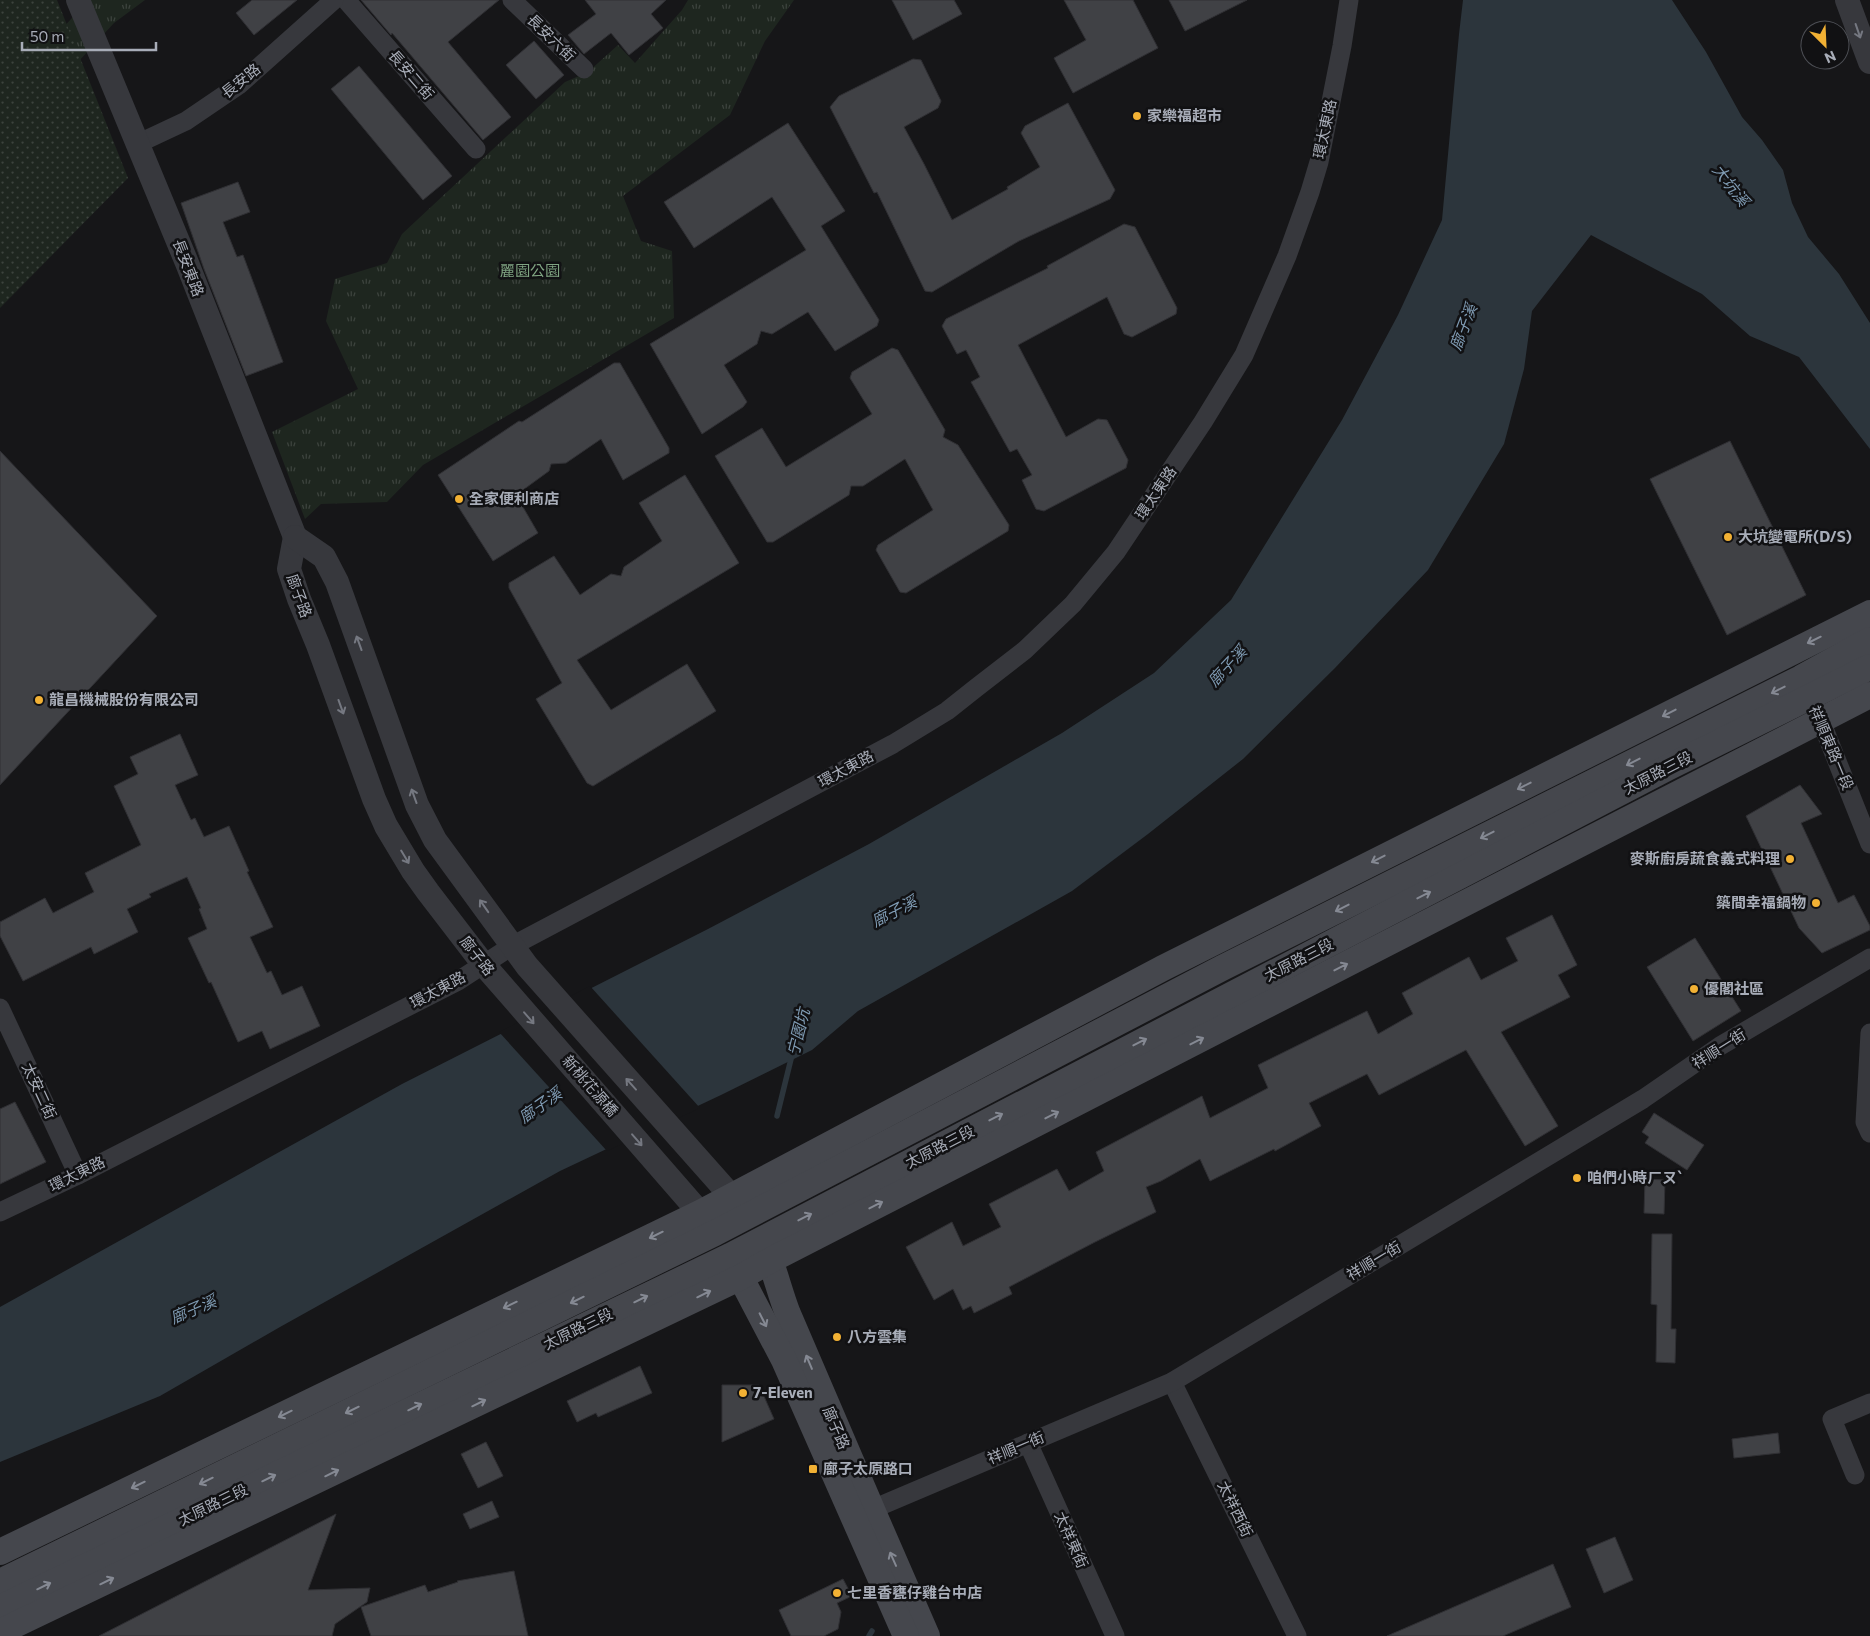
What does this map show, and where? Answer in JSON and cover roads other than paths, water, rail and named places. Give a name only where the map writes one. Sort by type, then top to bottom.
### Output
[{"type":"main road","name":"太原路三段","points":[[0,1582],[708,1223],[1163,968],[1788,653],[1866,628]]},
{"type":"main road","name":"太原路三段","points":[[0,1632],[735,1267],[1669,767],[1806,688],[1866,628]]},
{"type":"main road","name":"太原路三段","points":[[739,1206],[1222,968],[1806,688],[1870,667]]},
{"type":"main road","name":"太原路三段","points":[[766,1249],[1822,721],[1870,695]]},
{"type":"main road","name":"廍子路","points":[[739,1206],[766,1249],[906,1636]]},
{"type":"main road","name":"太原路三段","points":[[0,1552],[708,1223]]},
{"type":"main road","name":"廍子路","points":[[708,1223],[735,1267],[927,1636]]},
{"type":"main road","name":"太原路三段","points":[[0,1608],[735,1267]]},
{"type":"street","name":"長安東路","points":[[78,0],[187,263],[196,290],[295,537]]},
{"type":"street","name":"長安路","points":[[137,144],[186,121],[239,85],[334,0]]},
{"type":"street","name":"長安二街","points":[[346,0],[476,149]]},
{"type":"street","name":"環太東路","points":[[0,1212],[458,981],[491,973],[512,946],[921,728],[948,711],[1025,650],[1073,604],[1116,552],[1203,422],[1244,354],[1287,256],[1319,162],[1349,0]]},
{"type":"street","points":[[1847,0],[1870,62]]},
{"type":"street","name":"長安六街","points":[[519,2],[584,69]]},
{"type":"street","points":[[295,537],[324,557],[337,582],[417,805],[435,840],[512,946]]},
{"type":"street","name":"廍子路","points":[[295,537],[289,569],[374,799],[386,826],[418,878],[491,973]]},
{"type":"street","name":"祥順東路一段","points":[[1788,653],[1822,721],[1870,844]]},
{"type":"street","name":"廍子路","points":[[512,946],[527,966],[739,1206]]},
{"type":"street","name":"祥順一街","points":[[862,1514],[1172,1382],[1643,1099],[1720,1046],[1870,958]]},
{"type":"street","name":"新桃花源橋","points":[[491,973],[682,1192]]},
{"type":"street","name":"太安二街","points":[[1,1013],[78,1174]]},
{"type":"street","points":[[1870,1033],[1865,1122],[1870,1133]]},
{"type":"street","name":"廍子路","points":[[682,1192],[708,1223]]},
{"type":"street","name":"太祥西街","points":[[1172,1382],[1297,1636]]},
{"type":"street","points":[[1855,1475],[1832,1419],[1870,1403]]},
{"type":"street","name":"太祥東街","points":[[1028,1443],[1115,1636]]},
{"type":"water","points":[[1463,0],[1672,0],[1706,52],[1742,117],[1762,140],[1783,170],[1792,203],[1808,237],[1839,274],[1870,323],[1870,449],[1799,357],[1750,336],[1702,294],[1591,235],[1532,311],[1524,369],[1504,444],[1428,570],[1335,668],[1243,759],[1148,834],[1072,891],[858,1011],[812,1050],[560,1171],[160,1396],[0,1462],[0,1307],[402,1084],[708,929],[869,844],[1062,733],[1154,673],[1231,600],[1342,420],[1398,315],[1442,220]]},
{"type":"waterway","name":"宁園坑","points":[[777,1116],[792,1055]]},
{"type":"waterway","name":"宁園坑","points":[[869,1636],[872,1631]]},
{"type":"place","name":"家樂福超市","points":[[1137,116]]},
{"type":"place","name":"全家便利商店","points":[[459,499]]},
{"type":"place","name":"大坑變電所(D/S)","points":[[1728,537]]},
{"type":"place","name":"龍昌機械股份有限公司","points":[[39,700]]},
{"type":"place","name":"麥斯廚房蔬食義式料理","points":[[1790,859]]},
{"type":"place","name":"築間幸福鍋物","points":[[1816,903]]},
{"type":"place","name":"優閣社區","points":[[1694,989]]},
{"type":"place","name":"咱們小時ㄏㄡˋ","points":[[1577,1178]]},
{"type":"place","name":"八方雲集","points":[[837,1337]]},
{"type":"place","name":"7-Eleven","points":[[743,1393]]},
{"type":"place","name":"廍子太原路口","points":[[813,1469]]},
{"type":"place","name":"七里香甕仔雞台中店","points":[[837,1593]]},
{"type":"water label","name":"大坑溪","points":[[1731,185]]},
{"type":"water label","name":"廍子溪","points":[[1463,327]]},
{"type":"water label","name":"廍子溪","points":[[1227,666]]},
{"type":"water label","name":"廍子溪","points":[[894,911]]},
{"type":"water label","name":"廍子溪","points":[[540,1105]]},
{"type":"water label","name":"廍子溪","points":[[193,1309]]},
{"type":"park label","name":"麗園公園","points":[[530,271]]}]
